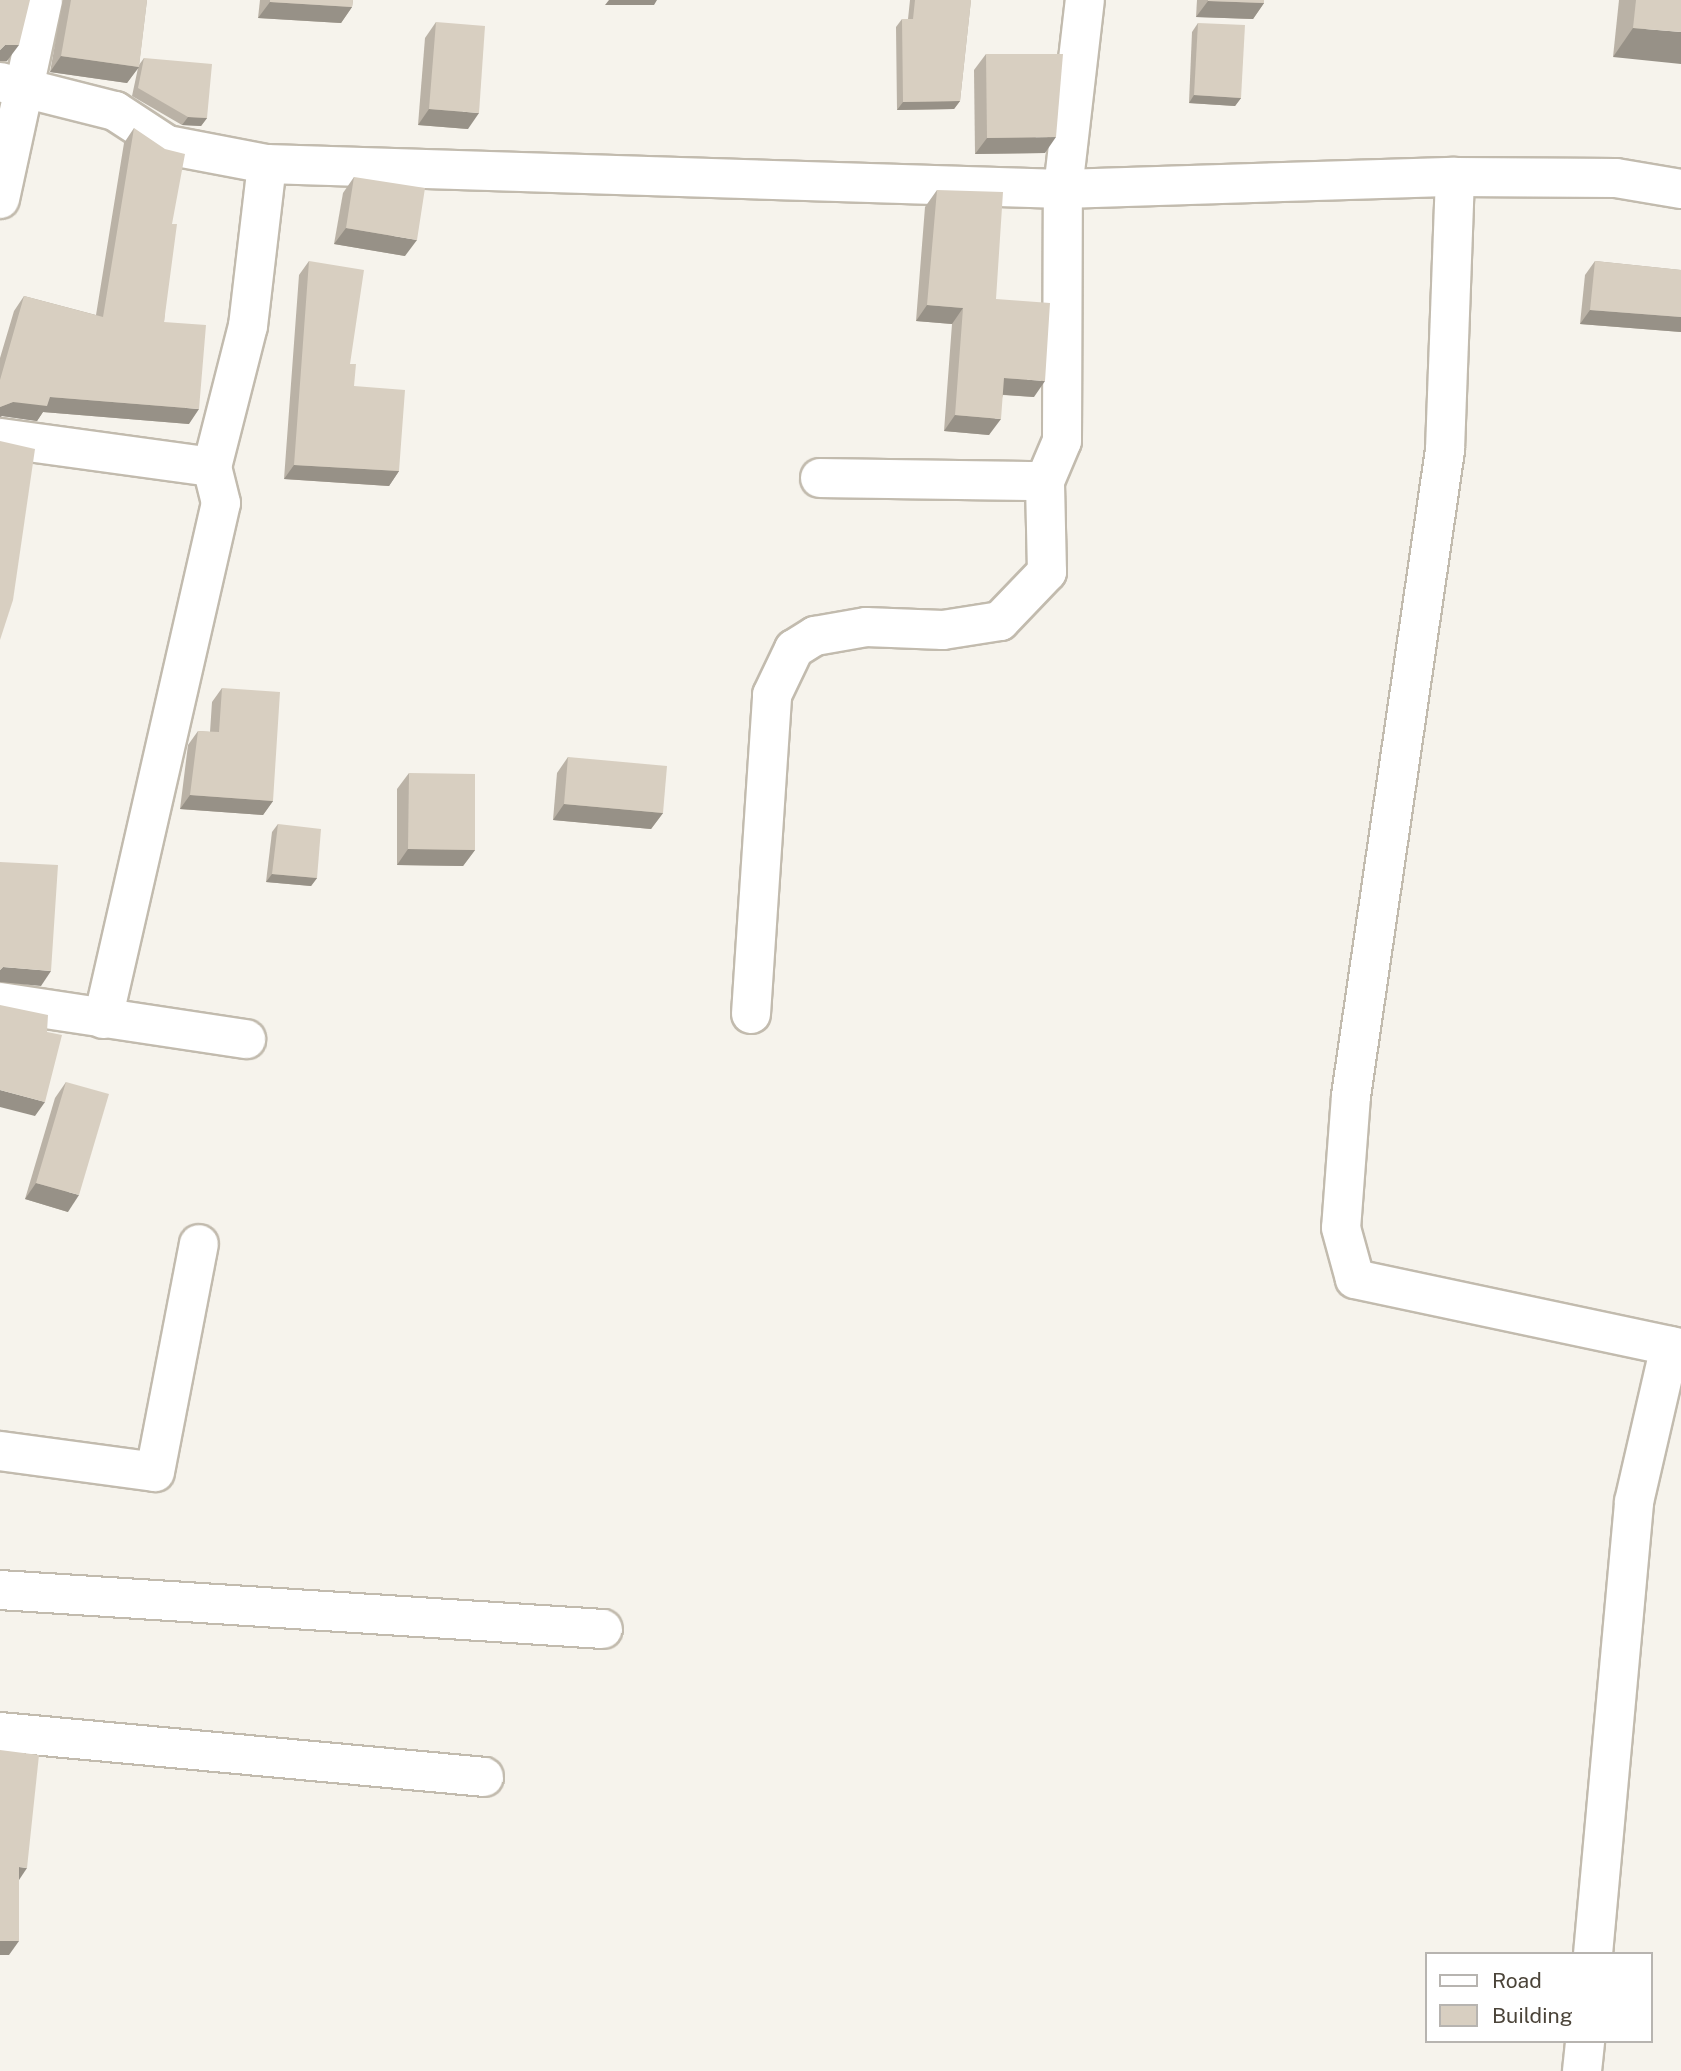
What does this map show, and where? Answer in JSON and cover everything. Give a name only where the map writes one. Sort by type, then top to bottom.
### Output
[{"type":"street","points":[[0,199],[11,84],[43,0]]},
{"type":"street","points":[[751,1014],[772,695],[794,649],[814,636],[866,627],[943,630],[1000,621],[1047,572],[1045,481],[1062,441],[1063,189],[1085,0]]},
{"type":"street","points":[[11,84],[115,111],[167,145],[267,164],[1063,189],[1455,177],[1616,178],[1681,189]]},
{"type":"street","points":[[103,1019],[221,503],[212,467],[248,326],[267,164]]},
{"type":"street","points":[[1455,177],[1445,450],[1351,1096],[1341,1228],[1355,1279],[1675,1347],[1634,1502],[1593,1952]]},
{"type":"street","points":[[0,438],[212,467]]},
{"type":"street","points":[[820,478],[1045,481]]},
{"type":"street","points":[[0,1002],[246,1040]]},
{"type":"street","points":[[0,1451],[155,1472],[199,1244]]},
{"type":"street","points":[[0,1590],[603,1629]]},
{"type":"street","points":[[0,1732],[484,1777]]},
{"type":"street","points":[[1582,2071],[1585,2043]]},
{"type":"building","points":[[0,0],[30,0],[19,45],[5,45],[0,50]]},
{"type":"building","points":[[71,0],[147,0],[139,67],[61,56]]},
{"type":"building","points":[[270,0],[353,0],[352,7]]},
{"type":"building","points":[[915,0],[971,0],[960,101],[903,102],[902,19],[913,19]]},
{"type":"building","points":[[1264,0],[1264,3],[1208,1]]},
{"type":"building","points":[[1636,0],[1681,0],[1681,32],[1633,28]]},
{"type":"building","points":[[436,22],[485,26],[479,113],[429,109]]},
{"type":"building","points":[[1198,23],[1245,25],[1241,98],[1194,95]]},
{"type":"building","points":[[986,54],[1063,54],[1056,137],[987,138]]},
{"type":"building","points":[[144,58],[212,64],[207,118],[188,117],[138,88]]},
{"type":"building","points":[[134,128],[165,149],[185,154],[172,224],[177,224],[164,322],[206,325],[199,409],[50,397],[47,406],[13,402],[0,407],[0,380],[24,296],[103,317]]},
{"type":"building","points":[[354,177],[425,188],[417,240],[346,228]]},
{"type":"building","points":[[937,190],[1003,192],[996,299],[1050,303],[1045,381],[1004,378],[1001,419],[955,415],[963,308],[927,305]]},
{"type":"building","points":[[309,261],[364,270],[350,364],[356,364],[354,386],[405,390],[399,471],[294,465]]},
{"type":"building","points":[[1595,261],[1681,270],[1681,317],[1590,310]]},
{"type":"building","points":[[0,441],[35,449],[13,600],[0,640]]},
{"type":"building","points":[[222,688],[280,692],[273,801],[190,795],[198,731],[219,732]]},
{"type":"building","points":[[568,757],[667,766],[663,813],[564,804]]},
{"type":"building","points":[[409,773],[475,774],[475,850],[408,849]]},
{"type":"building","points":[[278,824],[321,829],[317,878],[272,874]]},
{"type":"building","points":[[0,862],[58,865],[51,971],[3,967],[0,970]]},
{"type":"building","points":[[0,1005],[48,1015],[47,1032],[62,1035],[45,1102],[0,1090]]},
{"type":"building","points":[[66,1082],[109,1094],[79,1195],[36,1183]]},
{"type":"building","points":[[0,1750],[39,1755],[27,1868],[19,1867],[19,1941],[0,1941]]}]
